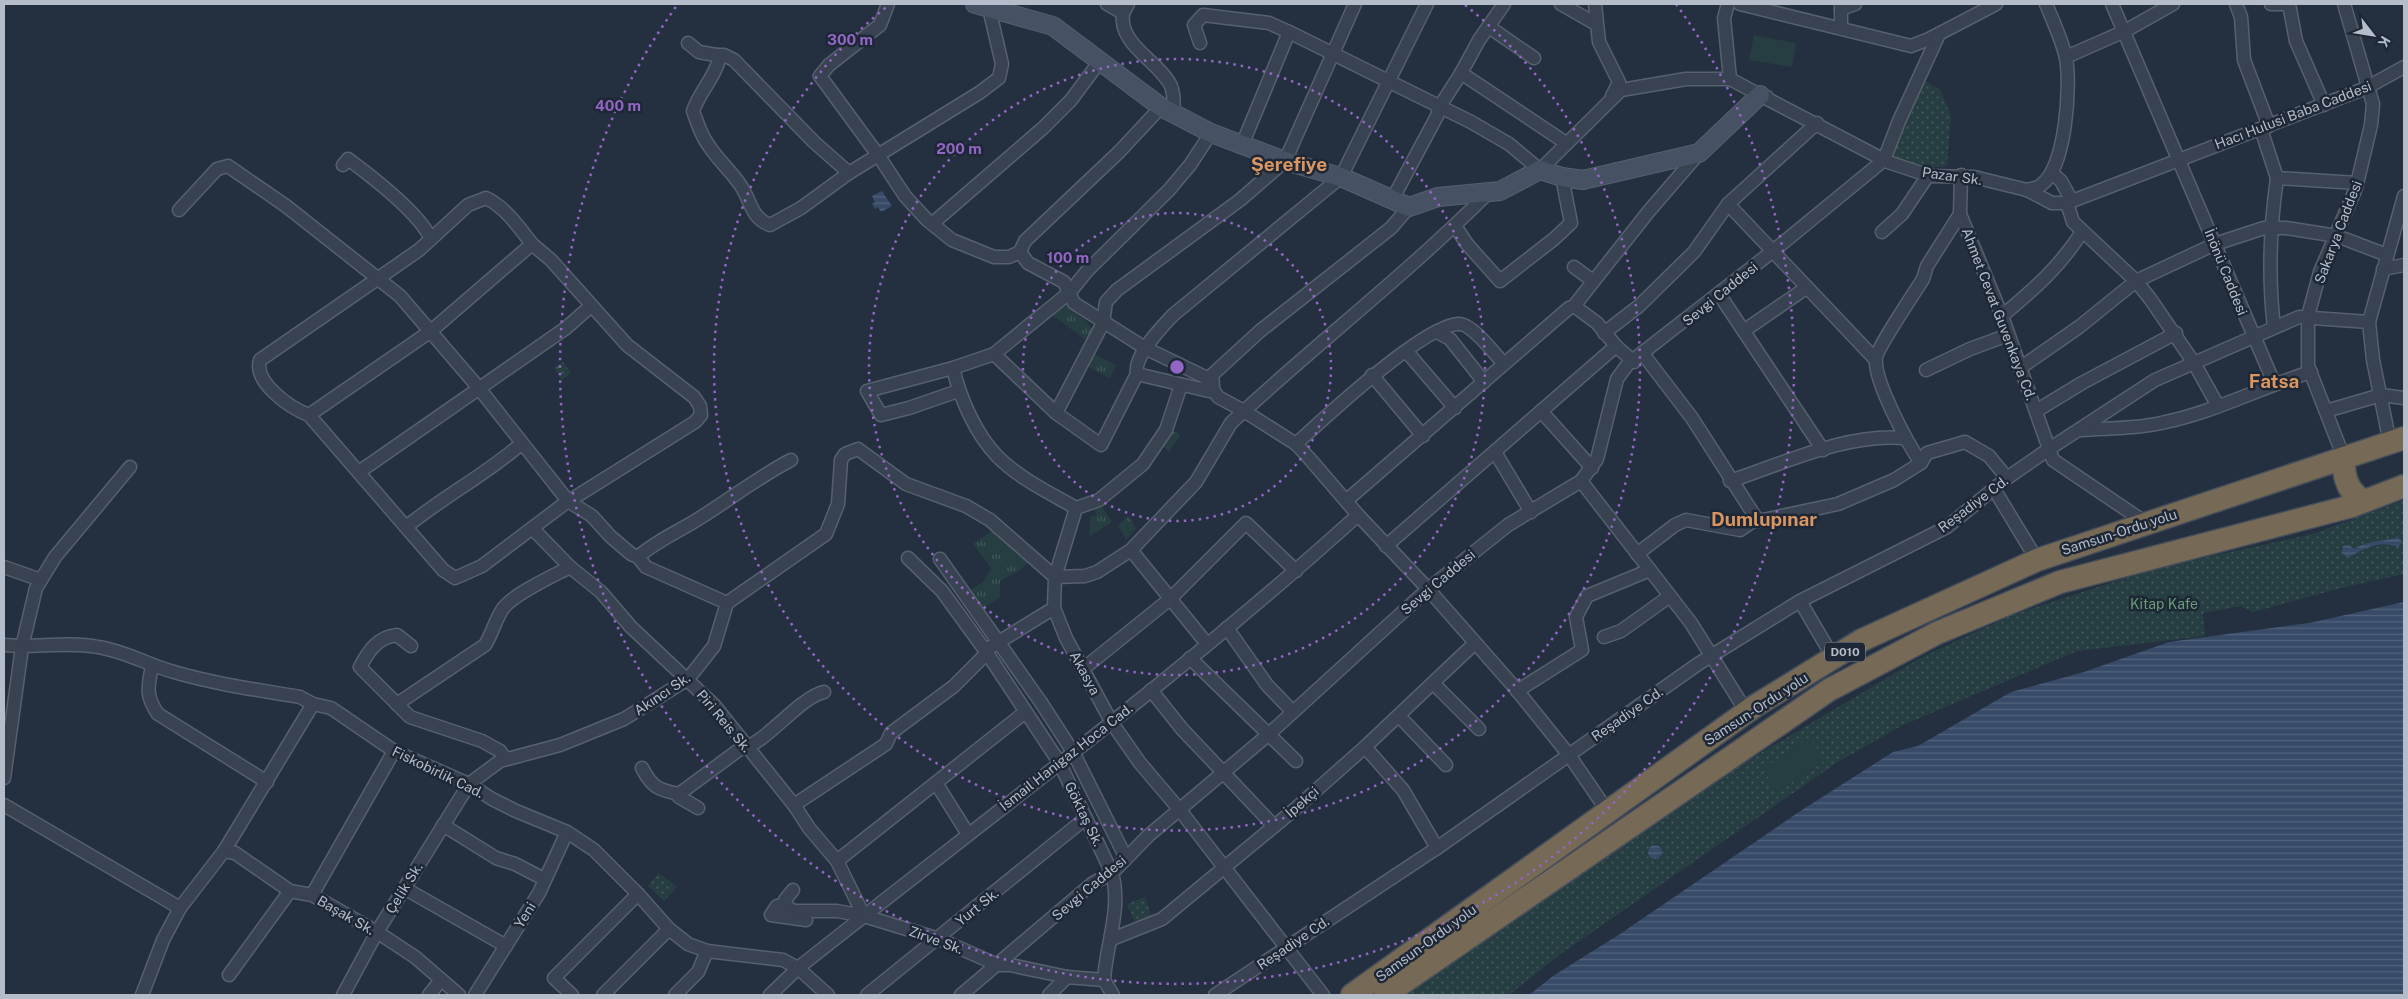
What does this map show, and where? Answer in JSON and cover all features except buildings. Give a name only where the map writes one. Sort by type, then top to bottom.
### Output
[{"type":"highway","name":"Samsun-Ordu yolu","points":[[1352,995],[1747,712],[1862,640],[2037,560],[2344,458],[2400,445]]},
{"type":"highway","points":[[2344,458],[2347,482],[2352,492],[2365,501]]},
{"type":"highway","name":"Samsun-Ordu yolu","points":[[1385,995],[1829,690],[1937,632],[2060,582],[2365,501],[2404,486]]},
{"type":"street","points":[[888,4],[880,26],[829,65],[820,76],[878,155],[905,196],[927,220],[952,240],[994,257],[1009,257],[1020,252],[1025,241],[1119,152],[1174,104],[1171,86],[1128,35],[1122,22],[1126,8],[1107,4]]},
{"type":"street","points":[[1056,413],[1103,323],[1106,302],[1117,290],[1240,200],[1285,161],[1356,4]]},
{"type":"street","points":[[994,354],[1056,413],[1101,446],[1137,374],[1136,370],[1145,348],[1156,332],[1173,315],[1341,177],[1427,4]]},
{"type":"street","points":[[1392,200],[1437,116],[1440,106],[1479,40],[1504,4]]},
{"type":"street","points":[[1561,4],[1596,24]]},
{"type":"street","points":[[1595,4],[1599,42],[1619,82],[1611,98]]},
{"type":"street","points":[[1608,812],[1569,755],[1517,691],[1428,590],[1358,515],[1347,500],[1296,444],[1244,410],[1218,397],[1213,385],[1212,375],[1260,331],[1391,228],[1409,207],[1438,197],[1500,191],[1540,170],[1621,90],[1686,79],[1730,79],[1724,18],[1728,4]]},
{"type":"street","points":[[1740,4],[1911,46],[1940,34],[1996,4]]},
{"type":"street","points":[[1841,28],[1841,7],[1855,4]]},
{"type":"street","points":[[2028,190],[2041,186],[2052,173],[2065,126],[2068,91],[2066,57],[2046,4]]},
{"type":"street","name":"İnönü Caddesi","points":[[2112,4],[2180,159],[2252,336],[2274,383]]},
{"type":"street","points":[[2066,57],[2125,31],[2173,4]]},
{"type":"street","points":[[2236,4],[2240,17],[2244,60],[2265,127],[2277,178],[2271,221],[2270,296],[2274,327]]},
{"type":"street","points":[[2271,4],[2285,4]]},
{"type":"street","points":[[2289,4],[2296,41],[2324,104]]},
{"type":"street","name":"Sakarya Caddesi","points":[[2344,4],[2366,88],[2373,104],[2372,125],[2358,183],[2320,272],[2308,316],[2308,366],[2344,458]]},
{"type":"street","points":[[716,55],[719,60],[715,74],[698,94],[692,110],[708,145],[742,187],[750,207],[762,222],[770,225],[782,219],[849,173],[979,93],[999,78],[1002,64],[982,6]]},
{"type":"street","points":[[982,6],[1053,26],[1167,110],[1211,132],[1285,161],[1341,177],[1409,207]]},
{"type":"street","points":[[1200,43],[1194,25],[1203,15],[1269,23],[1440,106],[1509,144],[1540,170],[1562,178],[1583,180],[1699,153]]},
{"type":"street","points":[[1489,27],[1534,58]]},
{"type":"street","points":[[1242,145],[1289,32]]},
{"type":"street","points":[[1884,159],[1902,112],[1940,34]]},
{"type":"street","points":[[688,44],[699,52],[724,55],[734,60],[814,142],[849,173]]},
{"type":"street","points":[[933,223],[1043,128],[1071,100],[1100,61]]},
{"type":"street","name":"Hacı Hulusi Baba Caddesi","points":[[2180,159],[2366,88],[2404,67]]},
{"type":"street","points":[[1461,73],[1566,143]]},
{"type":"street","name":"Pazar Sk.","points":[[1730,79],[1884,159],[1929,174],[1974,177],[2028,190],[2052,203],[2070,202]]},
{"type":"street","points":[[1347,500],[1569,308],[1574,306],[1699,153],[1760,95]]},
{"type":"street","points":[[1604,333],[1639,306],[1694,252],[1728,204],[1816,124]]},
{"type":"street","points":[[958,391],[909,408],[881,415],[867,391],[953,368],[994,354],[1070,292],[1088,271],[1169,190],[1190,165],[1211,132]]},
{"type":"street","points":[[343,165],[348,159],[384,186],[422,225],[431,239]]},
{"type":"street","name":"Sevgi Caddesi","points":[[962,995],[1093,883],[1112,873],[1179,809],[1269,734],[1428,590],[1508,525],[1581,481],[1597,459],[1617,379],[1628,364],[1639,358],[1773,252],[1884,159]]},
{"type":"street","points":[[2070,202],[2180,159]]},
{"type":"street","points":[[179,210],[217,169],[228,166],[286,206],[400,296],[478,387],[521,444],[569,501],[592,516],[610,536],[630,554],[638,557],[646,566],[728,603],[826,534],[838,504],[840,460],[846,454],[858,449],[906,484],[966,506],[990,520],[1055,577],[1085,576],[1097,572],[1131,550],[1196,482],[1231,423],[1244,410],[1308,352],[1455,226],[1488,193]]},
{"type":"street","points":[[2052,173],[2061,181],[2070,202],[2073,222],[2136,280],[2176,333],[2218,406]]},
{"type":"street","points":[[1882,232],[1902,214],[1929,174]]},
{"type":"street","name":"Ahmet Cevat Guvenkaya Cd.","points":[[1961,176],[1960,214],[2002,316],[2053,460],[2146,523]]},
{"type":"street","points":[[1455,226],[1467,244],[1500,282],[1571,223],[1562,178]]},
{"type":"street","points":[[2277,178],[2358,183]]},
{"type":"street","points":[[2400,445],[2381,395],[2373,360],[2369,322],[2404,196]]},
{"type":"street","points":[[486,198],[494,202],[517,224],[532,244],[551,260],[627,345],[694,397],[700,406],[701,415],[677,434],[569,501],[482,566],[455,578],[443,570],[309,415],[287,404],[261,376],[258,368],[260,360],[379,278],[431,239],[468,205],[486,198]]},
{"type":"street","points":[[1728,204],[1875,359]]},
{"type":"street","points":[[1921,463],[1904,438],[1877,377],[1875,359],[1923,279],[1927,266],[1960,214]]},
{"type":"street","points":[[2020,368],[2079,327],[2136,280],[2215,244],[2264,228],[2286,228],[2337,236],[2387,255]]},
{"type":"street","points":[[2002,316],[2045,280],[2066,256],[2082,232]]},
{"type":"street","points":[[309,415],[431,331],[532,244]]},
{"type":"street","points":[[1020,252],[1028,263],[1064,282],[1074,303],[1103,323],[1145,348],[1205,377],[1213,385]]},
{"type":"street","points":[[2383,269],[2404,264]]},
{"type":"street","points":[[1574,267],[1593,281]]},
{"type":"street","points":[[1745,330],[1806,288]]},
{"type":"street","points":[[1719,294],[1745,330],[1823,450]]},
{"type":"street","points":[[358,472],[478,387],[566,328],[591,306]]},
{"type":"street","points":[[1574,306],[1597,324],[1616,346],[1639,358],[1692,418],[1758,521],[1838,504],[1894,480],[1921,463],[1927,453],[1965,442],[1990,456],[2007,478]]},
{"type":"street","points":[[2308,316],[2369,322]]},
{"type":"street","name":"Reşadiye Cd.","points":[[1215,995],[1436,848],[1712,655],[1800,602],[1947,527],[2007,478],[2155,380],[2252,336],[2299,317],[2308,316]]},
{"type":"street","points":[[1296,444],[1372,375],[1444,327],[1460,324],[1469,326],[1504,364]]},
{"type":"street","points":[[1437,332],[1450,339],[1484,382]]},
{"type":"street","points":[[2036,411],[2082,383],[2176,333]]},
{"type":"street","points":[[1926,370],[1970,349],[2008,335]]},
{"type":"street","points":[[1386,546],[1616,346]]},
{"type":"street","points":[[1407,352],[1455,408]]},
{"type":"street","points":[[953,368],[958,391],[974,423],[998,457],[1028,480],[1076,508],[1099,500],[1143,464],[1166,430],[1181,385]]},
{"type":"street","points":[[2078,430],[2160,424],[2218,406],[2274,383],[2311,372]]},
{"type":"street","points":[[1137,374],[1209,391],[1213,385]]},
{"type":"street","points":[[1372,375],[1423,436]]},
{"type":"street","points":[[2326,411],[2381,395],[2404,398]]},
{"type":"street","points":[[1541,411],[1592,468]]},
{"type":"street","points":[[1730,480],[1851,442],[1883,438],[1904,438]]},
{"type":"street","points":[[406,527],[444,498],[480,476],[521,444]]},
{"type":"street","points":[[1495,452],[1531,512]]},
{"type":"street","points":[[638,557],[647,549],[703,516],[770,471],[791,460]]},
{"type":"street","points":[[4,778],[22,647],[36,588],[78,528],[130,467]]},
{"type":"street","points":[[1581,481],[1670,596],[1712,655],[1747,712]]},
{"type":"street","points":[[1994,489],[2037,560]]},
{"type":"street","name":"Akasya","points":[[1076,508],[1055,577],[1054,608],[1066,638],[1112,723],[1140,763],[1224,866],[1323,995]]},
{"type":"street","name":"İsmail Hanigaz Hoca Cad.","points":[[770,995],[798,968],[1059,762],[1112,723],[1296,571],[1358,515]]},
{"type":"street","points":[[1637,554],[1675,525],[1686,520],[1740,530],[1756,519]]},
{"type":"street","points":[[1083,669],[1170,599],[1246,523],[1296,571]]},
{"type":"street","name":"Piri Reis Sk.","points":[[533,528],[570,567],[601,592],[630,627],[714,705],[794,805],[809,828],[837,861],[864,916]]},
{"type":"street","points":[[1131,550],[1207,644]]},
{"type":"street","name":"Göktaş Sk.","points":[[908,558],[942,591],[987,653],[1024,713],[1059,762],[1112,873],[1116,889],[1112,939],[1104,980]]},
{"type":"street","name":"Göktaş Sk.","points":[[940,559],[1073,752],[1126,858]]},
{"type":"street","points":[[4,567],[41,580]]},
{"type":"street","points":[[397,704],[485,645],[494,631],[502,609],[525,591],[570,567]]},
{"type":"street","points":[[1517,691],[1582,650],[1576,617],[1588,596],[1650,570]]},
{"type":"street","points":[[1604,637],[1621,630],[1670,596]]},
{"type":"street","points":[[1800,602],[1834,659]]},
{"type":"street","name":"Akıncı Sk.","points":[[469,784],[505,760],[560,745],[624,719],[688,679],[714,646],[728,603]]},
{"type":"street","points":[[794,805],[886,744],[891,733],[954,686],[990,648],[1054,608]]},
{"type":"street","points":[[1227,628],[1267,686],[1293,712]]},
{"type":"street","points":[[411,646],[397,635],[387,636],[376,642],[360,667],[410,717],[482,741],[500,751],[505,760]]},
{"type":"street","name":"İpekçi","points":[[1112,939],[1162,919],[1365,747],[1434,684],[1475,643]]},
{"type":"street","name":"Fiskobirlik Cad.","points":[[4,645],[22,647],[57,644],[92,646],[129,654],[152,666],[204,681],[300,697],[313,704],[331,708],[394,751],[469,784],[492,799],[567,832],[594,850],[638,894],[669,929],[688,944],[707,951],[783,960],[798,968],[828,995]]},
{"type":"street","points":[[1190,658],[1296,761]]},
{"type":"street","points":[[152,666],[148,687],[149,701],[158,714],[267,782]]},
{"type":"street","points":[[1434,684],[1479,729]]},
{"type":"street","points":[[1151,690],[1182,729],[1274,826]]},
{"type":"street","points":[[642,768],[651,784],[666,791],[679,794],[740,749],[747,748],[782,720],[824,692]]},
{"type":"street","points":[[142,995],[163,940],[180,908],[224,851],[313,704]]},
{"type":"street","points":[[837,861],[1024,713]]},
{"type":"street","points":[[1399,716],[1446,765]]},
{"type":"street","points":[[1365,747],[1403,790],[1436,848]]},
{"type":"street","points":[[312,896],[394,751]]},
{"type":"street","points":[[936,783],[968,834]]},
{"type":"street","name":"Çelik Sk.","points":[[343,995],[376,932],[469,784]]},
{"type":"street","points":[[679,794],[678,797],[698,808]]},
{"type":"street","points":[[4,805],[180,908]]},
{"type":"street","name":"Yurt Sk.","points":[[867,995],[1086,818]]},
{"type":"street","points":[[444,825],[496,858],[515,864],[544,879]]},
{"type":"street","name":"Yeni","points":[[475,995],[539,893],[567,832]]},
{"type":"street","name":"Başak Sk.","points":[[224,851],[235,853],[290,891],[312,896],[376,932],[415,957],[459,995]]},
{"type":"street","points":[[404,888],[506,946]]},
{"type":"street","points":[[793,890],[785,900],[786,905],[777,906],[771,915],[819,920]]},
{"type":"street","points":[[230,975],[290,891]]},
{"type":"street","points":[[572,995],[554,978],[638,894]]},
{"type":"street","name":"Zirve Sk.","points":[[786,905],[794,911],[837,911],[864,916],[939,938],[998,964],[1067,977],[1104,980]]},
{"type":"street","points":[[603,995],[669,929]]},
{"type":"street","points":[[675,995],[698,972],[707,951]]},
{"type":"street","points":[[1049,995],[1067,977]]},
{"type":"street","points":[[429,995],[441,980]]},
{"type":"street","points":[[1104,980],[1113,995]]},
{"type":"green space","points":[[1754,35],[1796,43],[1792,67],[1749,60]]},
{"type":"green space","points":[[1924,80],[1940,90],[1951,115],[1947,166],[1919,165],[1892,157]]},
{"type":"green space","points":[[1063,303],[1087,322],[1093,330],[1086,340],[1051,314]]},
{"type":"green space","points":[[1090,352],[1116,365],[1110,378],[1084,365]]},
{"type":"green space","points":[[563,362],[571,373],[562,380],[554,368]]},
{"type":"green space","points":[[1170,429],[1180,435],[1169,452],[1161,444]]},
{"type":"green space","name":"Kitap Kafe","points":[[2404,500],[2404,574],[2341,588],[2253,612],[2241,606],[2203,613],[2205,636],[2077,651],[1901,726],[1838,762],[1562,953],[1509,995],[1402,995],[1675,804],[1922,657],[2012,615],[2153,569],[2316,533]]},
{"type":"green space","points":[[1100,504],[1112,522],[1090,536],[1090,517],[1096,515],[1094,506]]},
{"type":"green space","points":[[1129,516],[1136,529],[1126,540],[1118,525]]},
{"type":"green space","points":[[993,530],[1014,547],[1028,562],[1019,571],[1000,581],[1000,597],[982,609],[969,591],[983,582],[991,568],[973,544]]},
{"type":"green space","points":[[1810,737],[1825,761],[1777,792],[1763,769]]},
{"type":"green space","points":[[659,873],[677,887],[664,901],[648,886]]},
{"type":"green space","points":[[1145,897],[1152,918],[1140,923],[1135,922],[1127,904]]},
{"type":"water","points":[[882,191],[892,206],[881,212],[878,207],[875,209],[872,204],[875,202],[872,196]]},
{"type":"water","points":[[2398,537],[2402,542],[2398,547],[2384,544],[2372,546],[2348,558],[2342,553],[2343,546],[2349,545],[2354,549],[2371,542]]},
{"type":"water","points":[[2404,602],[2404,995],[1529,995],[1553,976],[1620,934],[1802,810],[1893,752],[1918,746],[2011,692],[2084,672],[2169,642],[2309,623]]},
{"type":"water","points":[[1655,845],[1660,847],[1662,852],[1660,857],[1655,859],[1650,857],[1648,852],[1650,847]]},
{"type":"district","name":"Şerefiye","points":[[1289,164]]},
{"type":"district","name":"Fatsa","points":[[2274,381]]},
{"type":"district","name":"Dumlupınar","points":[[1764,519]]}]
